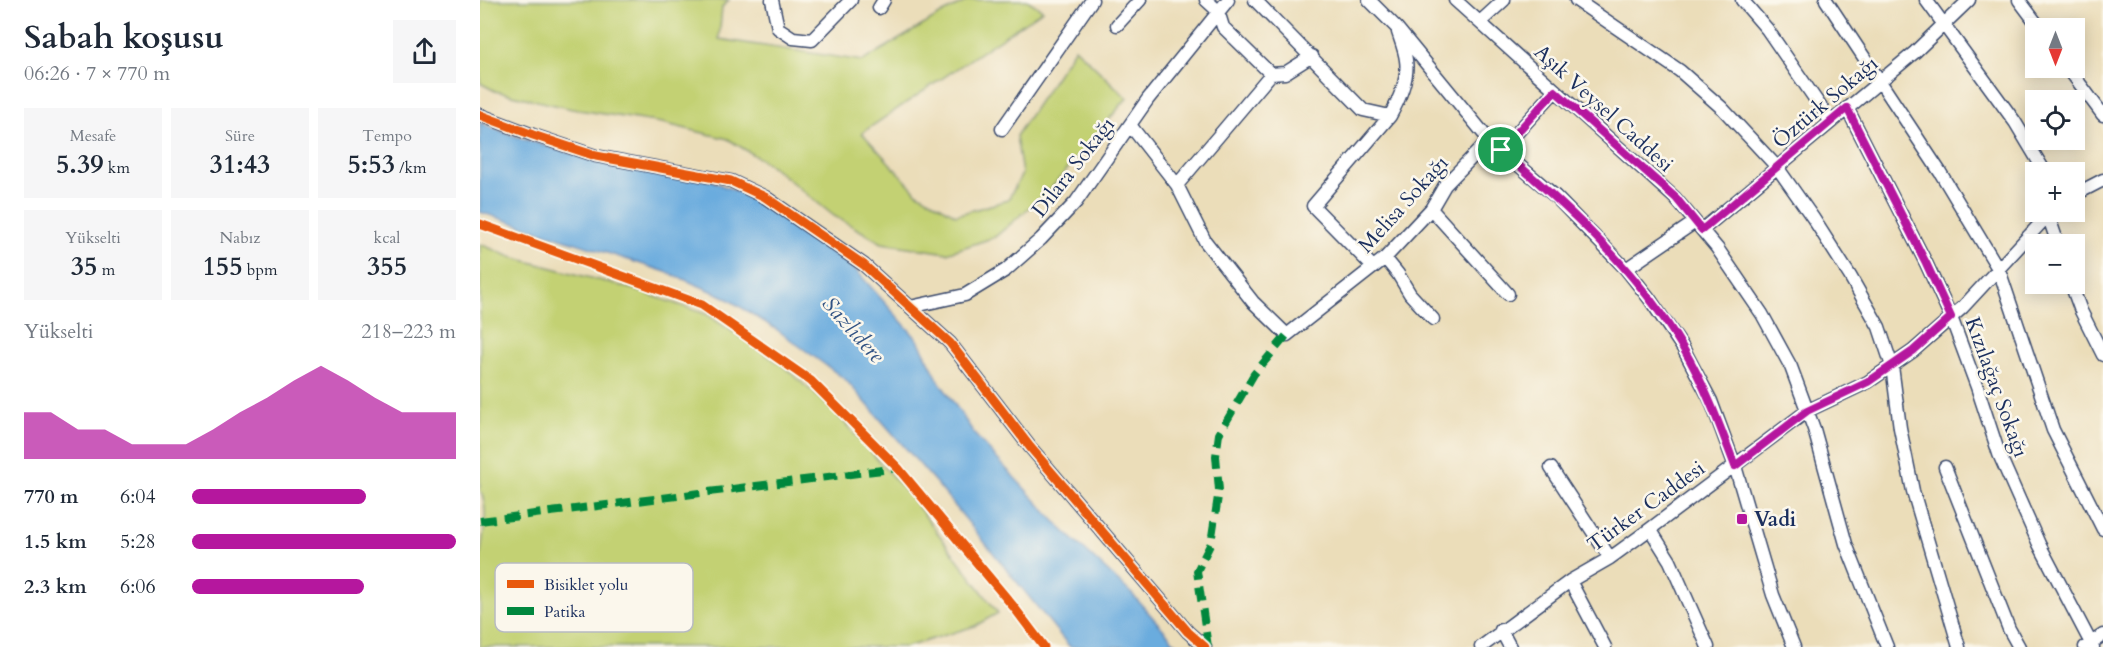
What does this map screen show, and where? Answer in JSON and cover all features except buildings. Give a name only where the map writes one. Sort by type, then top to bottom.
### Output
[{"type":"street","points":[[772,0],[778,28],[793,38],[812,40],[851,0]]},
{"type":"street","points":[[1002,129],[1092,0]]},
{"type":"street","points":[[1117,25],[1140,0]]},
{"type":"street","points":[[1206,0],[1218,11],[1223,27],[1271,74]]},
{"type":"street","name":"Dilara Sokağı","points":[[910,307],[965,295],[1006,270],[1041,239],[1076,202],[1148,99],[1228,0]]},
{"type":"street","points":[[1256,0],[1363,110],[1390,116]]},
{"type":"street","points":[[1369,0],[1397,28],[1489,140],[1555,196],[1626,269],[1683,348],[1711,401],[1735,466],[1773,595],[1794,647]]},
{"type":"street","name":"Aşık Veysel Caddesi","points":[[1455,0],[1676,198],[1717,248],[1762,314],[1791,367],[1814,429],[1846,544],[1887,647]]},
{"type":"street","points":[[1479,22],[1504,0]]},
{"type":"street","points":[[1576,0],[1680,71],[1722,108],[1777,167],[1814,218],[1851,276],[1879,327],[1892,366],[1900,428],[1913,491],[1959,647]]},
{"type":"street","points":[[1742,0],[1767,29],[1831,122]]},
{"type":"street","points":[[1826,0],[1940,172],[1999,270],[2053,430],[2103,530]]},
{"type":"street","points":[[1926,0],[2015,122],[2039,162]]},
{"type":"street","name":"Öztürk Sokağı","points":[[1626,269],[1699,226],[1777,167],[1944,26],[1969,0]]},
{"type":"street","points":[[2019,0],[2032,18]]},
{"type":"street","points":[[1373,267],[1313,206],[1390,116],[1404,85],[1407,62],[1397,28]]},
{"type":"street","points":[[1130,125],[1177,185],[1271,74],[1285,73],[1312,56]]},
{"type":"street","points":[[2075,78],[2103,115]]},
{"type":"street","points":[[1501,150],[1555,91]]},
{"type":"street","name":"Kızılağaç Sokağı","points":[[1847,108],[1951,317],[1999,454],[2039,544],[2089,646]]},
{"type":"street","points":[[480,115],[596,156],[731,181],[765,197],[864,265],[950,343],[1030,447],[1188,632],[1206,647]]},
{"type":"street","name":"Melisa Sokağı","points":[[1177,185],[1205,242],[1252,302],[1287,335],[1385,258],[1431,208],[1445,185],[1489,140]]},
{"type":"street","points":[[2085,189],[2103,180]]},
{"type":"street","points":[[1431,208],[1508,294]]},
{"type":"street","name":"Türker Caddesi","points":[[1481,647],[1570,581],[1610,558],[1807,411],[1868,382],[1913,351],[1999,270],[2042,222]]},
{"type":"street","points":[[1385,258],[1410,294],[1433,319]]},
{"type":"street","points":[[2075,294],[2103,355]]},
{"type":"street","points":[[1945,467],[2009,628],[2019,647]]},
{"type":"street","points":[[1551,468],[1610,558]]},
{"type":"street","points":[[1650,529],[1670,561],[1708,647]]},
{"type":"street","points":[[1570,581],[1605,647]]},
{"type":"street","points":[[1501,630],[1510,647]]},
{"type":"street","points":[[2089,646],[2103,635]]},
{"type":"green space","points":[[480,0],[729,0],[722,7],[719,39],[863,61],[969,0],[1027,0],[1043,10],[862,133],[916,192],[956,215],[1008,200],[1022,174],[1016,136],[1075,48],[1127,98],[1049,191],[995,237],[947,253],[882,243],[834,216],[773,167],[728,139],[662,123],[572,109],[495,91],[480,83]]},
{"type":"green space","points":[[480,244],[511,257],[629,288],[706,314],[783,366],[833,410],[910,496],[998,613],[975,626],[906,647],[480,647],[480,563],[485,507],[480,490]]},
{"type":"water","name":"Sazlıdere","points":[[480,122],[523,139],[593,160],[679,177],[701,175],[758,199],[805,228],[854,268],[918,340],[939,381],[976,436],[1063,530],[1132,594],[1179,647],[1070,647],[937,484],[846,380],[776,329],[723,296],[669,273],[480,212]]},
{"type":"marked path","points":[[1208,647],[1197,571],[1211,543],[1219,490],[1216,456],[1219,434],[1254,374],[1287,335]]},
{"type":"marked path","points":[[480,521],[898,468]]},
{"type":"cycle path","points":[[480,115],[596,156],[731,181],[765,197],[864,265],[950,343],[1030,447],[1188,632],[1205,647]]},
{"type":"cycle path","points":[[480,224],[702,305],[811,381],[898,468],[1013,606],[1044,647]]},
{"type":"place","name":"Vadi","points":[[1742,519]]},
{"type":"route","points":[[1555,91],[1676,198],[1702,230],[1847,108],[1951,317],[1913,351],[1868,382],[1807,411],[1735,466],[1711,401],[1683,348],[1649,298],[1626,269],[1555,196],[1501,150],[1555,91]]}]
